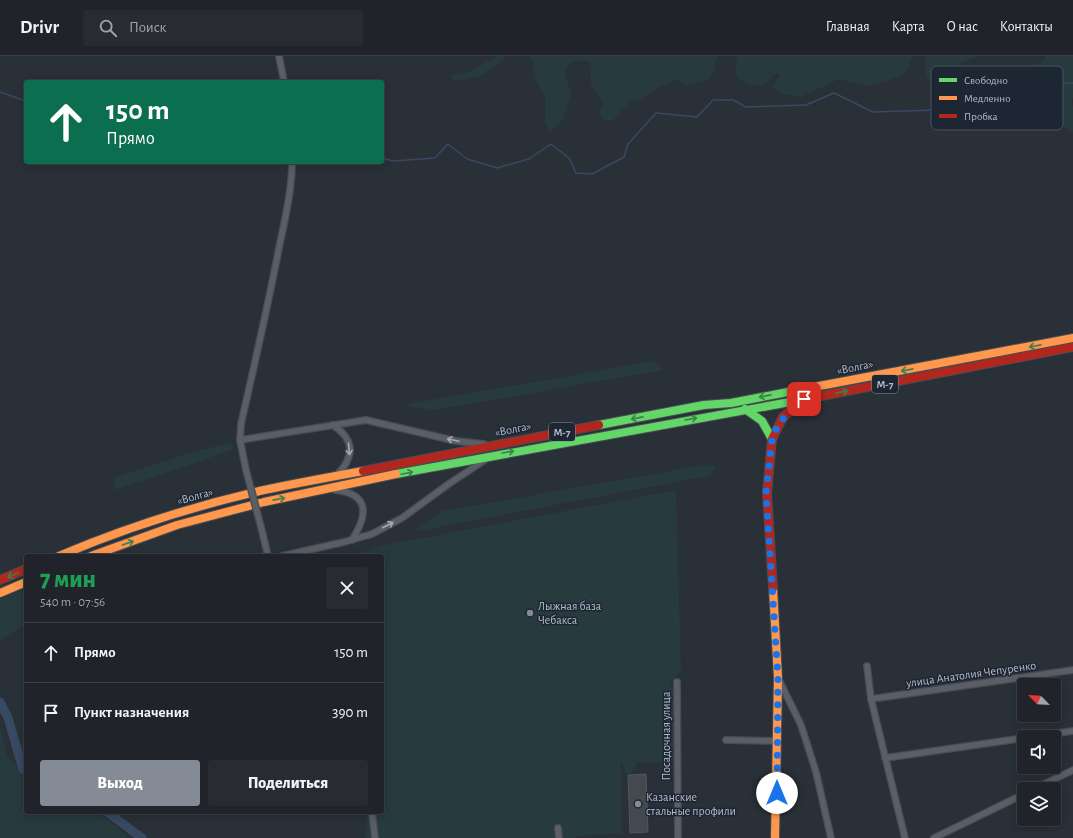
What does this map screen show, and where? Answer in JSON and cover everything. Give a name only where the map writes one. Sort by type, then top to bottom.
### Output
[{"type":"main road","name":"«Волга»","points":[[64,554],[173,514],[264,490],[704,405],[731,403],[1073,338]]},
{"type":"main road","name":"«Волга»","points":[[97,554],[177,525],[264,502],[493,455],[804,399],[1073,347]]},
{"type":"main road","points":[[775,838],[778,678],[766,493],[772,439],[783,417],[793,406],[804,399]]},
{"type":"main road","points":[[745,409],[756,414],[764,421],[769,428],[772,439]]},
{"type":"main road","points":[[0,580],[24,570]]},
{"type":"main road","points":[[0,593],[24,583]]},
{"type":"street","points":[[280,56],[284,80]]},
{"type":"street","points":[[268,554],[246,470],[240,440],[241,424],[265,319],[291,186],[292,164]]},
{"type":"street","points":[[240,440],[366,420],[456,441],[492,445]]},
{"type":"street","points":[[333,425],[344,432],[350,446],[348,460],[337,476]]},
{"type":"street","points":[[291,554],[372,534],[402,518],[450,483],[493,455]]},
{"type":"street","points":[[331,489],[348,492],[355,496],[362,505],[364,515],[361,526],[352,540]]},
{"type":"street","points":[[867,666],[871,699],[905,838]]},
{"type":"street","name":"улица Анатолия Чепуренко","points":[[871,699],[1073,670]]},
{"type":"street","points":[[778,678],[801,725],[816,772],[831,838]]},
{"type":"street","name":"Посадочная улица","points":[[677,682],[678,838]]},
{"type":"street","points":[[1061,733],[1073,731]]},
{"type":"street","points":[[885,758],[1017,739]]},
{"type":"street","points":[[726,740],[777,741]]},
{"type":"street","points":[[1048,782],[1073,770]]},
{"type":"street","points":[[934,838],[1017,797]]},
{"type":"street","points":[[372,814],[375,838]]},
{"type":"street","points":[[558,828],[559,838]]},
{"type":"green space","points":[[497,56],[507,56],[494,67],[477,77],[453,80],[451,75],[469,72]]},
{"type":"green space","points":[[529,56],[718,56],[709,80],[685,85],[677,79],[654,90],[643,99],[630,102],[613,120],[603,120],[599,112],[603,104],[591,84],[590,61],[572,61],[564,72],[571,93],[563,120],[550,131],[545,123],[545,96],[534,77],[534,65]]},
{"type":"green space","points":[[737,56],[913,56],[906,72],[893,79],[866,86],[839,79],[801,97],[779,93],[772,86],[780,76],[779,73],[775,74],[761,85],[754,85],[739,80],[735,70]]},
{"type":"green space","points":[[925,56],[981,56],[953,66],[931,66],[931,82],[926,74]]},
{"type":"green space","points":[[1046,56],[1073,56],[1073,98],[1071,102],[1073,106],[1073,132],[1063,125],[1063,66],[1034,66],[1042,62]]},
{"type":"green space","points":[[654,361],[664,370],[435,410],[402,405]]},
{"type":"green space","points":[[230,443],[234,449],[115,490],[113,478],[196,451]]},
{"type":"green space","points":[[709,464],[716,468],[708,476],[413,532],[443,511]]},
{"type":"green space","name":"Лыжная база Чебакса","points":[[676,490],[681,670],[671,682],[671,687],[675,688],[673,723],[674,760],[670,760],[670,762],[638,762],[632,772],[625,774],[621,762],[622,833],[576,836],[576,838],[378,838],[377,823],[374,838],[365,838],[368,814],[384,814],[384,554],[357,554],[380,546]]},
{"type":"green space","points":[[24,589],[24,625],[0,640],[0,598]]},
{"type":"green space","points":[[0,726],[7,756],[24,775],[24,814],[99,814],[130,838],[0,838]]},
{"type":"building","name":"Казанские стальные профили","points":[[646,774],[648,832],[630,833],[628,775]]},
{"type":"waterway","points":[[1063,83],[1073,83]]},
{"type":"waterway","points":[[0,92],[24,100]]},
{"type":"waterway","points":[[384,159],[393,161],[435,158],[448,144],[467,159],[497,168],[529,159],[551,144],[569,158],[576,173],[592,174],[624,157],[628,144],[656,113],[697,117],[713,100],[733,100],[746,107],[806,105],[834,93],[873,112],[931,110]]},
{"type":"waterway","points":[[0,702],[8,718],[24,769]]},
{"type":"waterway","points":[[110,814],[142,838]]},
{"type":"traffic: fast","points":[[599,425],[704,405],[731,403],[814,387]]},
{"type":"traffic: fast","points":[[396,474],[801,400]]},
{"type":"traffic: fast","points":[[745,409],[762,421],[772,439]]},
{"type":"traffic: slow","points":[[814,387],[1073,338]]},
{"type":"traffic: slow","points":[[64,554],[160,518],[212,503],[301,482],[363,471]]},
{"type":"traffic: slow","points":[[97,554],[177,525],[264,502],[396,474]]},
{"type":"traffic: slow","points":[[0,593],[24,583]]},
{"type":"traffic: slow","points":[[773,588],[778,678],[775,838]]},
{"type":"traffic: jam","points":[[801,400],[1073,347]]},
{"type":"traffic: jam","points":[[773,588],[767,493],[772,439],[783,417],[802,401]]},
{"type":"traffic: jam","points":[[363,471],[599,425]]},
{"type":"traffic: jam","points":[[0,580],[24,570]]},
{"type":"place","name":"Лыжная база Чебакса","points":[[530,613]]},
{"type":"place","name":"Казанские стальные профили","points":[[638,804]]},
{"type":"route","points":[[777,793],[778,678],[766,493],[771,462],[772,439],[783,417],[793,406],[804,399]]}]
